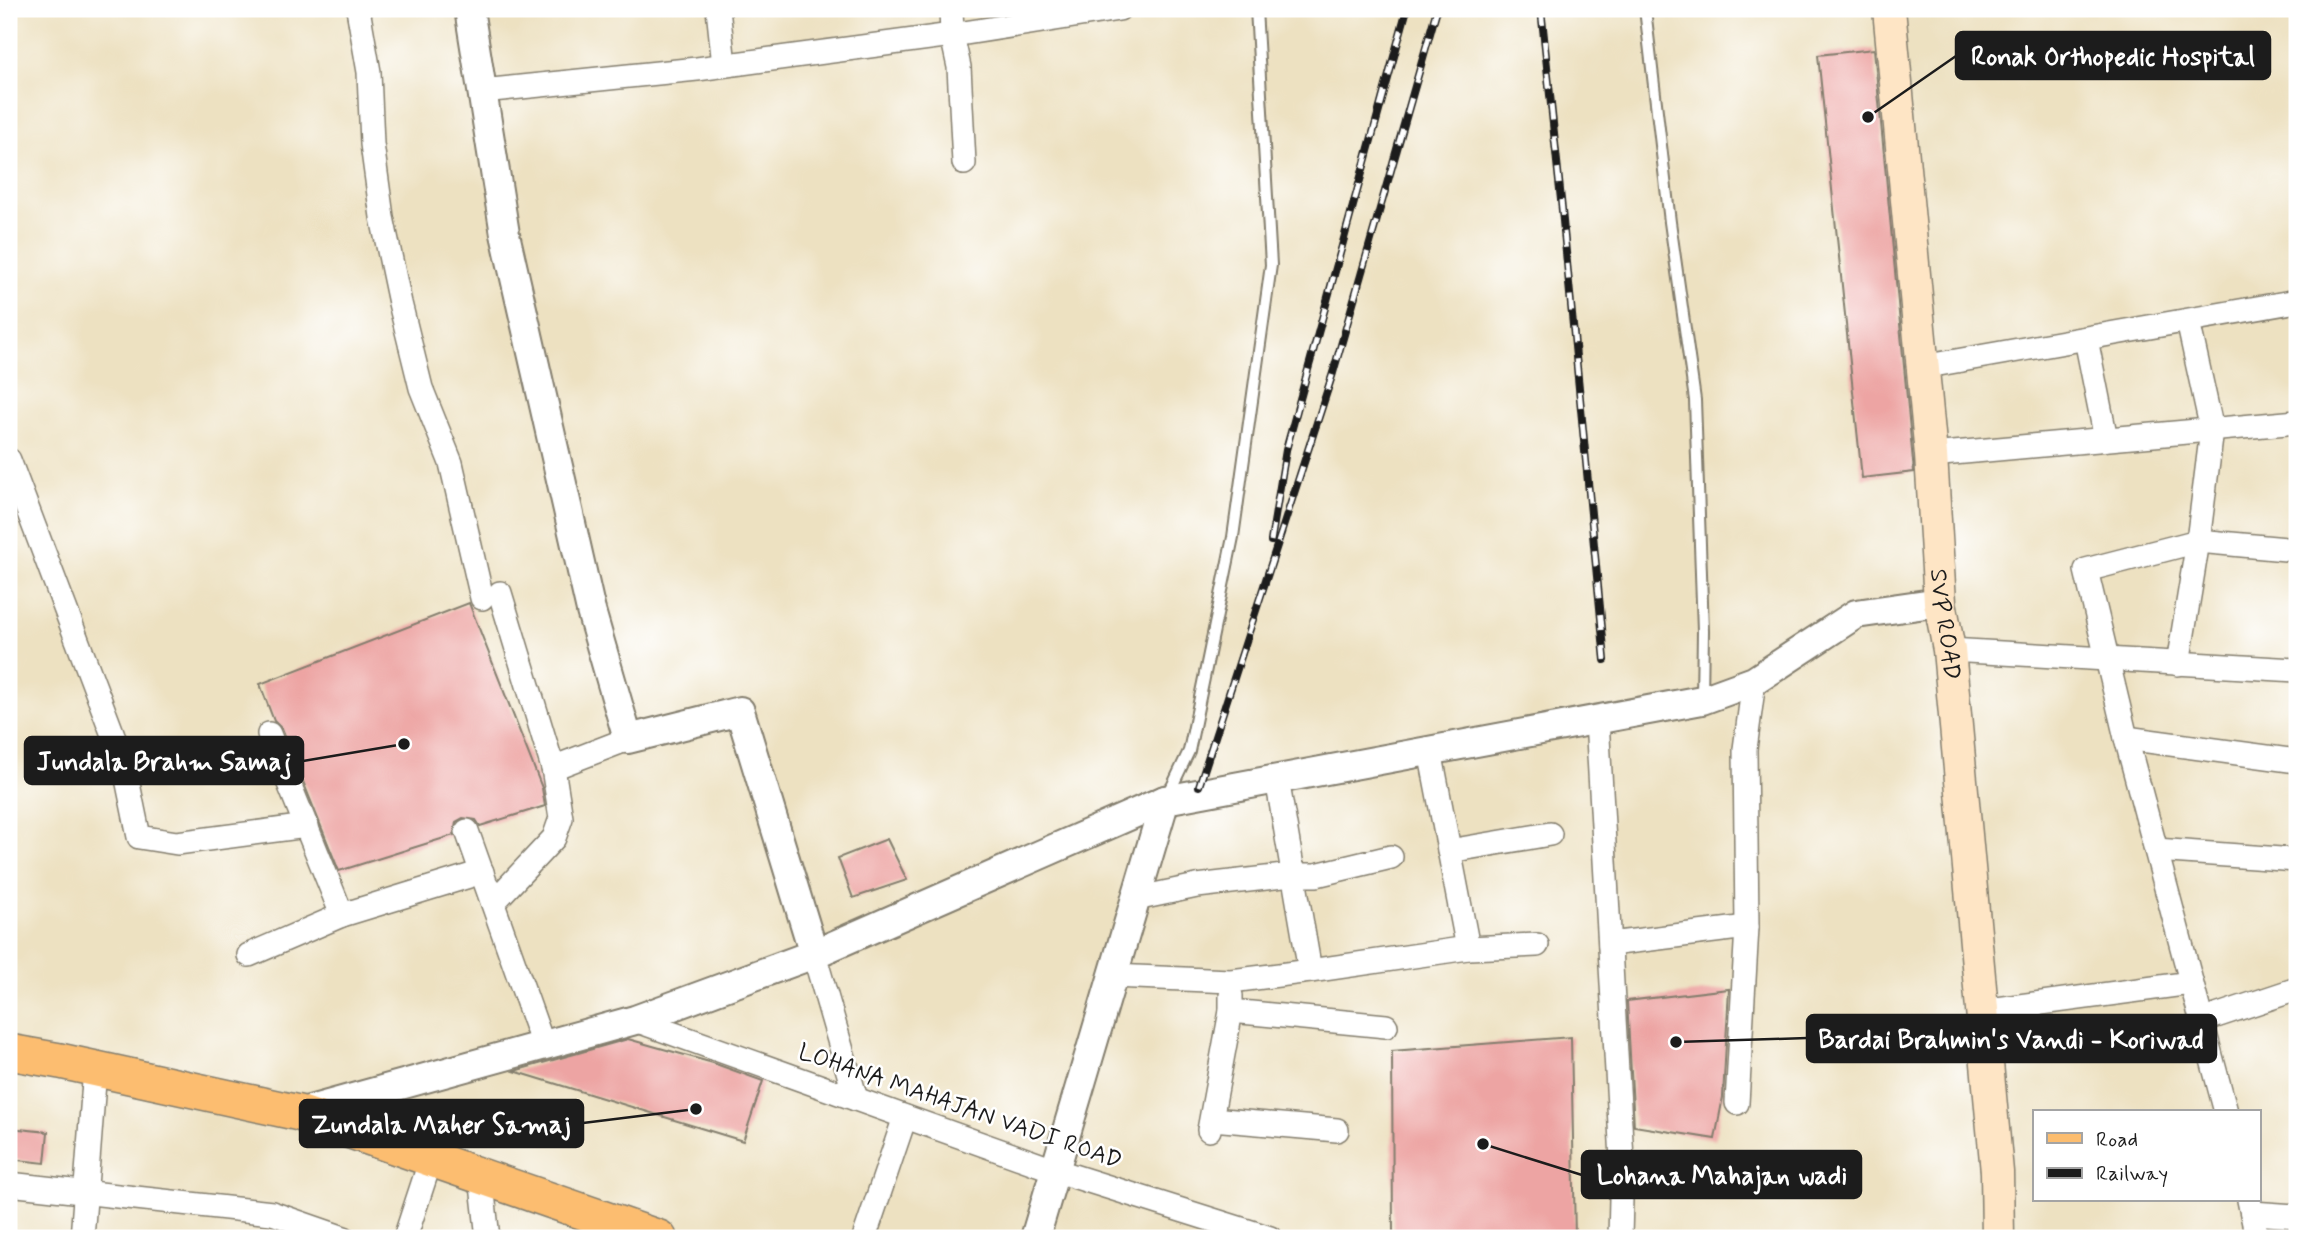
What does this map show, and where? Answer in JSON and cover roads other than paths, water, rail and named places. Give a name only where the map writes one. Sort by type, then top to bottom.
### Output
[{"type":"main road","name":"SVP ROAD","points":[[1889,9],[1931,455],[1940,602],[1949,650],[1997,1172],[1998,1238]]},
{"type":"main road","points":[[9,1052],[299,1113],[659,1238]]},
{"type":"street","points":[[358,9],[369,72],[372,144],[380,205],[421,388],[450,463],[491,596],[553,768],[561,818],[554,838],[493,903]]},
{"type":"street","points":[[469,9],[505,234],[591,611],[628,739]]},
{"type":"street","points":[[718,9],[724,65]]},
{"type":"street","points":[[951,9],[952,35],[959,67],[964,163]]},
{"type":"street","points":[[482,92],[724,65],[952,35],[1119,9]]},
{"type":"street","points":[[1923,367],[2297,301]]},
{"type":"street","points":[[2178,664],[2198,541],[2212,430],[2188,321]]},
{"type":"street","points":[[2086,339],[2106,439]]},
{"type":"street","points":[[1931,455],[2297,422]]},
{"type":"street","points":[[9,460],[124,764],[139,837],[177,843],[307,826]]},
{"type":"street","points":[[2224,1110],[2126,738],[2086,570],[2198,541],[2297,550]]},
{"type":"street","points":[[299,1113],[635,1020],[814,954],[1165,800],[1702,700],[1754,681],[1856,614],[1940,602]]},
{"type":"street","points":[[1949,650],[2297,670]]},
{"type":"street","points":[[1737,1103],[1747,927],[1745,749],[1754,681]]},
{"type":"street","points":[[553,768],[628,739],[740,711],[856,1099]]},
{"type":"street","points":[[1597,720],[1622,1159],[1620,1238]]},
{"type":"street","points":[[270,734],[342,915]]},
{"type":"street","points":[[2126,738],[2297,761]]},
{"type":"street","points":[[1430,751],[1468,948]]},
{"type":"street","points":[[1277,779],[1310,971]]},
{"type":"street","points":[[1035,1238],[1165,800]]},
{"type":"street","points":[[467,831],[543,1045]]},
{"type":"street","points":[[1449,851],[1550,834]]},
{"type":"street","points":[[2156,850],[2297,860]]},
{"type":"street","points":[[1135,899],[1197,886],[1292,875],[1316,875],[1391,857]]},
{"type":"street","points":[[249,955],[342,915],[482,872]]},
{"type":"street","points":[[1610,944],[1747,927]]},
{"type":"street","points":[[1112,976],[1231,981],[1468,948],[1537,945]]},
{"type":"street","points":[[1231,981],[1231,1010],[1210,1125],[1337,1130]]},
{"type":"street","points":[[1982,1011],[2191,983]]},
{"type":"street","points":[[2201,1021],[2297,989]]},
{"type":"street","points":[[1231,1010],[1386,1026]]},
{"type":"street","name":"LOHANA MAHAJAN VADI ROAD","points":[[635,1020],[1054,1170],[1270,1238]]},
{"type":"street","points":[[82,1238],[95,1069]]},
{"type":"street","points":[[863,1238],[905,1116]]},
{"type":"street","points":[[405,1238],[431,1159]]},
{"type":"street","points":[[481,1176],[488,1238]]},
{"type":"street","points":[[9,1184],[272,1213],[344,1238]]},
{"type":"street","points":[[2257,1238],[2251,1206],[2297,1216]]},
{"type":"lane","points":[[1165,800],[1189,751],[1233,537],[1271,265],[1256,9]]},
{"type":"lane","points":[[1645,9],[1670,222],[1695,400],[1703,631],[1702,700]]},
{"type":"railway","points":[[1271,541],[1286,450],[1407,9]]},
{"type":"railway","points":[[1199,786],[1333,373],[1437,9]]},
{"type":"railway","points":[[1541,9],[1605,660]]},
{"type":"place","name":"Ronak Orthopedic Hospital","points":[[1868,117]]},
{"type":"place","name":"Jundala Brahm Samaj","points":[[404,744]]},
{"type":"place","name":"Bardai Brahmin's Vandi - Koriwad","points":[[1676,1042]]},
{"type":"place","name":"Zundala Maher Samaj","points":[[696,1109]]},
{"type":"place","name":"Lohana Mahajan wadi","points":[[1483,1144]]}]
